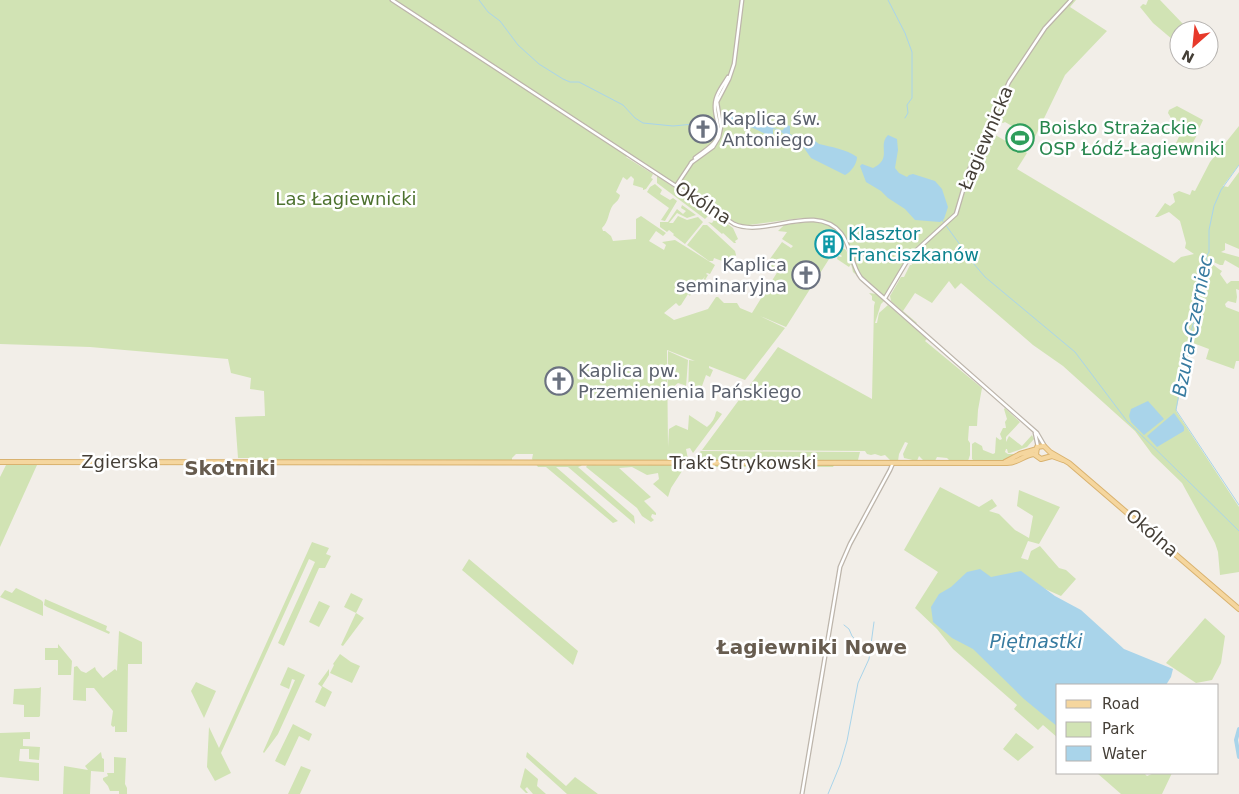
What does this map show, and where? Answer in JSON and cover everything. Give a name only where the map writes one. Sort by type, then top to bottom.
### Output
[{"type":"main road","points":[[1044,446],[1048,450],[1048,457],[1042,459],[1037,456],[1038,448],[1044,446]]},
{"type":"main road","name":"Trakt Strykowski","points":[[1001,463],[1038,448]]},
{"type":"main road","name":"Okólna","points":[[1048,450],[1075,467],[1239,609]]},
{"type":"main road","name":"Trakt Strykowski","points":[[484,463],[1013,463],[1028,455],[1034,454],[1037,456]]},
{"type":"main road","name":"Okólna","points":[[1048,457],[1063,460]]},
{"type":"main road","name":"Zgierska","points":[[0,462],[484,463]]},
{"type":"street","name":"Okólna","points":[[392,0],[739,226],[752,227],[808,220],[832,226],[843,236],[860,276],[1036,433],[1044,446]]},
{"type":"street","points":[[676,186],[692,163],[711,146],[717,137],[715,101],[734,64],[742,0]]},
{"type":"street","name":"Łagiewnicka","points":[[885,298],[910,256],[921,244],[944,226],[957,211],[969,170],[1009,82],[1044,28],[1071,0]]},
{"type":"street","points":[[1036,433],[1038,448]]},
{"type":"street","points":[[802,794],[840,567],[850,544],[893,463]]},
{"type":"green space","name":"Las Łagiewnicki","points":[[0,0],[1076,0],[1070,7],[1107,31],[1065,75],[1034,139],[1005,122],[994,119],[988,133],[990,132],[1027,153],[1017,169],[1174,263],[1181,257],[1194,254],[1185,248],[1186,243],[1180,221],[1169,212],[1155,217],[1165,203],[1170,206],[1175,202],[1173,194],[1179,191],[1190,195],[1192,190],[1195,191],[1210,162],[1239,126],[1239,165],[1223,186],[1228,187],[1239,172],[1239,249],[1225,243],[1225,250],[1221,252],[1239,257],[1239,268],[1225,260],[1223,265],[1220,265],[1207,259],[1222,271],[1220,274],[1227,284],[1231,281],[1239,281],[1239,290],[1236,289],[1236,303],[1228,301],[1225,304],[1226,307],[1239,312],[1239,361],[1236,361],[1234,369],[1206,359],[1209,349],[1193,343],[1186,364],[1176,411],[1239,507],[1239,572],[1220,575],[1218,552],[1215,543],[1182,483],[1152,454],[1135,431],[1063,366],[1033,345],[961,283],[955,289],[949,281],[932,303],[915,293],[903,311],[916,324],[891,301],[890,296],[901,277],[904,277],[910,265],[912,265],[911,263],[915,258],[916,252],[926,241],[908,257],[881,304],[875,323],[877,323],[879,313],[888,305],[927,339],[925,341],[982,388],[977,426],[969,426],[970,455],[968,461],[950,461],[947,458],[937,457],[935,461],[924,461],[919,456],[917,461],[904,458],[903,454],[908,443],[905,442],[898,461],[890,460],[885,455],[867,454],[865,451],[702,450],[778,347],[872,399],[875,302],[869,293],[877,294],[853,272],[851,264],[849,267],[837,259],[838,256],[842,256],[839,254],[843,248],[849,256],[845,238],[843,237],[786,327],[760,316],[785,328],[745,380],[709,366],[713,370],[710,377],[706,375],[698,397],[688,399],[689,360],[695,361],[667,350],[668,447],[669,429],[676,425],[688,430],[689,415],[707,427],[717,411],[722,414],[693,453],[690,448],[686,449],[688,459],[682,457],[678,461],[684,468],[671,488],[668,497],[653,484],[659,479],[658,473],[647,475],[632,467],[619,468],[651,497],[644,501],[656,513],[656,515],[652,514],[651,517],[654,520],[651,522],[642,516],[637,508],[586,467],[588,464],[584,462],[578,467],[634,516],[635,524],[568,467],[556,467],[618,521],[613,523],[546,467],[538,467],[532,459],[533,454],[516,454],[512,458],[512,462],[254,461],[253,458],[238,458],[235,417],[265,416],[264,391],[250,389],[251,378],[231,373],[228,359],[90,347],[0,344]],"holes":[[[629,154],[741,226],[802,218],[809,219],[807,222],[784,225],[778,231],[787,232],[782,239],[793,246],[791,248],[782,242],[767,263],[778,271],[752,313],[740,308],[737,303],[724,303],[716,297],[708,309],[674,320],[664,313],[676,303],[679,306],[681,305],[688,294],[690,296],[692,292],[687,288],[692,281],[700,284],[705,276],[704,282],[708,275],[706,274],[710,274],[715,265],[675,240],[662,242],[666,245],[664,250],[649,241],[656,231],[663,236],[666,233],[641,216],[636,219],[636,239],[613,241],[611,236],[603,231],[602,228],[606,223],[611,208],[619,198],[620,195],[616,192],[623,177],[627,180],[631,176],[634,179],[633,185],[643,188],[643,190],[646,189],[653,179],[651,178],[653,174],[626,157]]]},
{"type":"green space","points":[[1148,0],[1160,0],[1179,20],[1169,20],[1169,37],[1153,23],[1140,7],[1143,4],[1146,5]]},
{"type":"green space","points":[[1177,106],[1203,120],[1198,131],[1171,118],[1168,113],[1169,110]]},
{"type":"green space","points":[[1172,120],[1197,135],[1185,157],[1171,154],[1183,128],[1172,122]]},
{"type":"green space","points":[[657,176],[712,213],[713,217],[709,215],[705,219],[657,183]]},
{"type":"green space","points":[[655,184],[662,190],[660,194],[670,200],[673,198],[677,201],[665,221],[661,220],[669,208],[647,192]]},
{"type":"green space","points":[[682,205],[696,215],[687,218],[677,213],[669,223],[673,223],[678,216],[687,220],[698,217],[703,222],[685,244],[669,230],[667,232],[660,227],[660,222],[668,222],[677,209],[683,214],[686,211],[681,208]]},
{"type":"green space","points":[[717,216],[733,228],[738,239],[735,241],[736,243],[708,222],[712,223]]},
{"type":"green space","points":[[703,225],[707,225],[735,251],[736,255],[733,261],[722,261],[714,258],[713,261],[709,261],[687,245]]},
{"type":"green space","points":[[668,351],[688,360],[686,387],[678,383],[672,388],[668,387]]},
{"type":"green space","points":[[1005,408],[1020,422],[1006,437],[1006,442],[1009,436],[1022,446],[1032,435],[1034,439],[1027,447],[1010,453],[1006,449],[1005,452],[1008,454],[1013,454],[1013,457],[1006,461],[974,461],[972,459],[972,444],[975,442],[982,446],[983,450],[995,453],[996,437],[1000,440],[1002,439],[1000,434],[1003,428],[1006,428]]},
{"type":"green space","points":[[701,451],[860,452],[858,460],[837,460],[833,467],[690,467],[689,465],[696,464],[695,456]]},
{"type":"green space","points":[[6,465],[37,465],[0,547],[0,477]]},
{"type":"green space","points":[[940,487],[979,507],[992,499],[997,506],[989,511],[999,514],[1015,530],[1029,538],[1033,516],[1017,506],[1019,490],[1060,507],[1039,544],[1028,541],[1021,558],[1028,560],[1031,551],[1040,546],[1059,568],[1066,570],[1076,579],[1061,596],[1043,588],[1056,702],[1056,736],[1043,725],[1038,730],[1014,709],[1017,705],[953,649],[937,629],[915,608],[938,572],[904,550]]},
{"type":"green space","points":[[312,542],[329,548],[326,554],[331,556],[325,568],[319,568],[284,646],[278,643],[315,562],[309,559],[221,753],[231,773],[215,781],[207,767],[209,727],[219,748]]},
{"type":"green space","points":[[469,559],[578,651],[573,665],[462,570]]},
{"type":"green space","points":[[16,588],[43,602],[43,616],[0,597],[5,590],[12,593]]},
{"type":"green space","points":[[351,593],[363,599],[356,613],[344,607]]},
{"type":"green space","points":[[45,599],[107,626],[106,630],[110,632],[109,634],[47,607],[44,605]]},
{"type":"green space","points":[[319,601],[330,606],[319,627],[309,622]]},
{"type":"green space","points":[[356,613],[364,618],[343,646],[341,645]]},
{"type":"green space","points":[[1205,618],[1225,636],[1221,663],[1212,680],[1196,683],[1166,663]]},
{"type":"green space","points":[[119,631],[142,642],[142,664],[128,664],[127,732],[115,732],[115,726],[111,725],[113,711],[94,688],[86,688],[86,701],[73,700],[74,667],[77,666],[86,673],[95,667],[103,678],[115,669],[117,671]]},
{"type":"green space","points":[[58,644],[72,661],[71,675],[58,675],[58,660],[45,660],[45,648],[58,648]]},
{"type":"green space","points":[[340,654],[360,666],[352,683],[330,673],[333,664]]},
{"type":"green space","points":[[288,667],[305,675],[278,734],[264,753],[295,680],[292,679],[289,689],[280,685]]},
{"type":"green space","points":[[329,669],[329,675],[322,686],[332,692],[325,707],[315,702],[322,687],[318,684]]},
{"type":"green space","points":[[196,682],[216,691],[204,718],[191,691]]},
{"type":"green space","points":[[41,687],[40,716],[24,717],[24,705],[13,704],[14,689]]},
{"type":"green space","points":[[293,724],[312,734],[309,741],[299,736],[285,766],[275,761]]},
{"type":"green space","points":[[30,732],[30,739],[23,739],[23,746],[40,747],[39,760],[29,759],[29,749],[20,749],[19,761],[39,763],[39,781],[0,777],[0,733]]},
{"type":"green space","points":[[1016,733],[1034,747],[1018,761],[1003,749]]},
{"type":"green space","points":[[101,752],[104,759],[104,772],[91,771],[90,794],[63,794],[64,766],[88,770],[85,766]]},
{"type":"green space","points":[[527,752],[566,786],[575,777],[598,794],[567,794],[526,757]]},
{"type":"green space","points":[[114,757],[126,758],[125,784],[127,794],[119,794],[119,791],[110,791],[103,780],[103,778],[108,776],[107,773],[114,773]]},
{"type":"green space","points":[[301,766],[311,770],[300,794],[288,794]]},
{"type":"green space","points":[[525,768],[538,779],[537,786],[546,794],[533,794],[527,787],[525,789],[528,793],[526,793],[520,787]]},
{"type":"green space","points":[[1098,774],[1145,774],[1147,776],[1152,774],[1172,774],[1162,794],[1121,794]]},
{"type":"water","points":[[726,114],[744,115],[762,120],[773,127],[773,135],[770,136],[753,128],[728,125],[725,120]]},
{"type":"water","points":[[787,125],[790,126],[790,134],[797,138],[810,137],[819,144],[853,154],[857,157],[853,168],[845,175],[811,158],[804,148],[781,132]]},
{"type":"water","points":[[888,135],[897,139],[898,150],[895,168],[899,173],[907,177],[913,174],[935,181],[942,189],[948,207],[944,219],[940,222],[915,220],[905,209],[866,182],[860,166],[862,164],[873,168],[879,164],[884,156],[884,143]]},
{"type":"water","points":[[1148,401],[1164,419],[1144,435],[1131,422],[1129,416],[1131,409]]},
{"type":"water","points":[[1174,413],[1184,427],[1184,431],[1157,447],[1147,436]]},
{"type":"water","name":"Piętnastki","points":[[980,569],[991,577],[1021,571],[1055,596],[1081,610],[1124,649],[1173,669],[1171,677],[1167,684],[1056,684],[1056,725],[1024,699],[973,649],[952,638],[933,622],[931,607],[939,594],[951,587],[967,572]]},
{"type":"waterway","points":[[479,0],[488,12],[500,21],[518,45],[539,64],[563,79],[570,82],[579,82],[623,105],[635,118],[643,123],[673,126],[715,122]]},
{"type":"waterway","points":[[888,0],[905,33],[912,52],[912,98],[907,105],[908,113],[905,118]]},
{"type":"waterway","points":[[772,128],[782,131]]},
{"type":"waterway","name":"Bzura-Czerniec","points":[[1239,165],[1221,190],[1214,206],[1209,230],[1209,252],[1206,257],[1208,264],[1203,270],[1206,272],[1204,284],[1201,285],[1197,311],[1188,342],[1187,360],[1185,361],[1176,410],[1239,505]]},
{"type":"waterway","points":[[942,220],[985,277],[1075,352],[1127,421],[1239,531]]},
{"type":"waterway","points":[[828,794],[840,765],[847,741],[858,683],[869,659],[874,622]]},
{"type":"waterway","points":[[844,625],[869,654]]},
{"type":"waterway","points":[[1239,729],[1236,740],[1239,757]]},
{"type":"place","name":"Kaplica św. Antoniego","points":[[703,129]]},
{"type":"place","name":"Boisko Strażackie OSP Łódź-Łagiewniki","points":[[1020,138]]},
{"type":"place","name":"Klasztor Franciszkanów","points":[[829,244]]},
{"type":"place","name":"Kaplica seminaryjna","points":[[806,275]]},
{"type":"place","name":"Kaplica pw. Przemienienia Pańskiego","points":[[559,381]]},
{"type":"district","name":"Skotniki","points":[[230,468]]},
{"type":"district","name":"Łagiewniki Nowe","points":[[812,647]]}]
